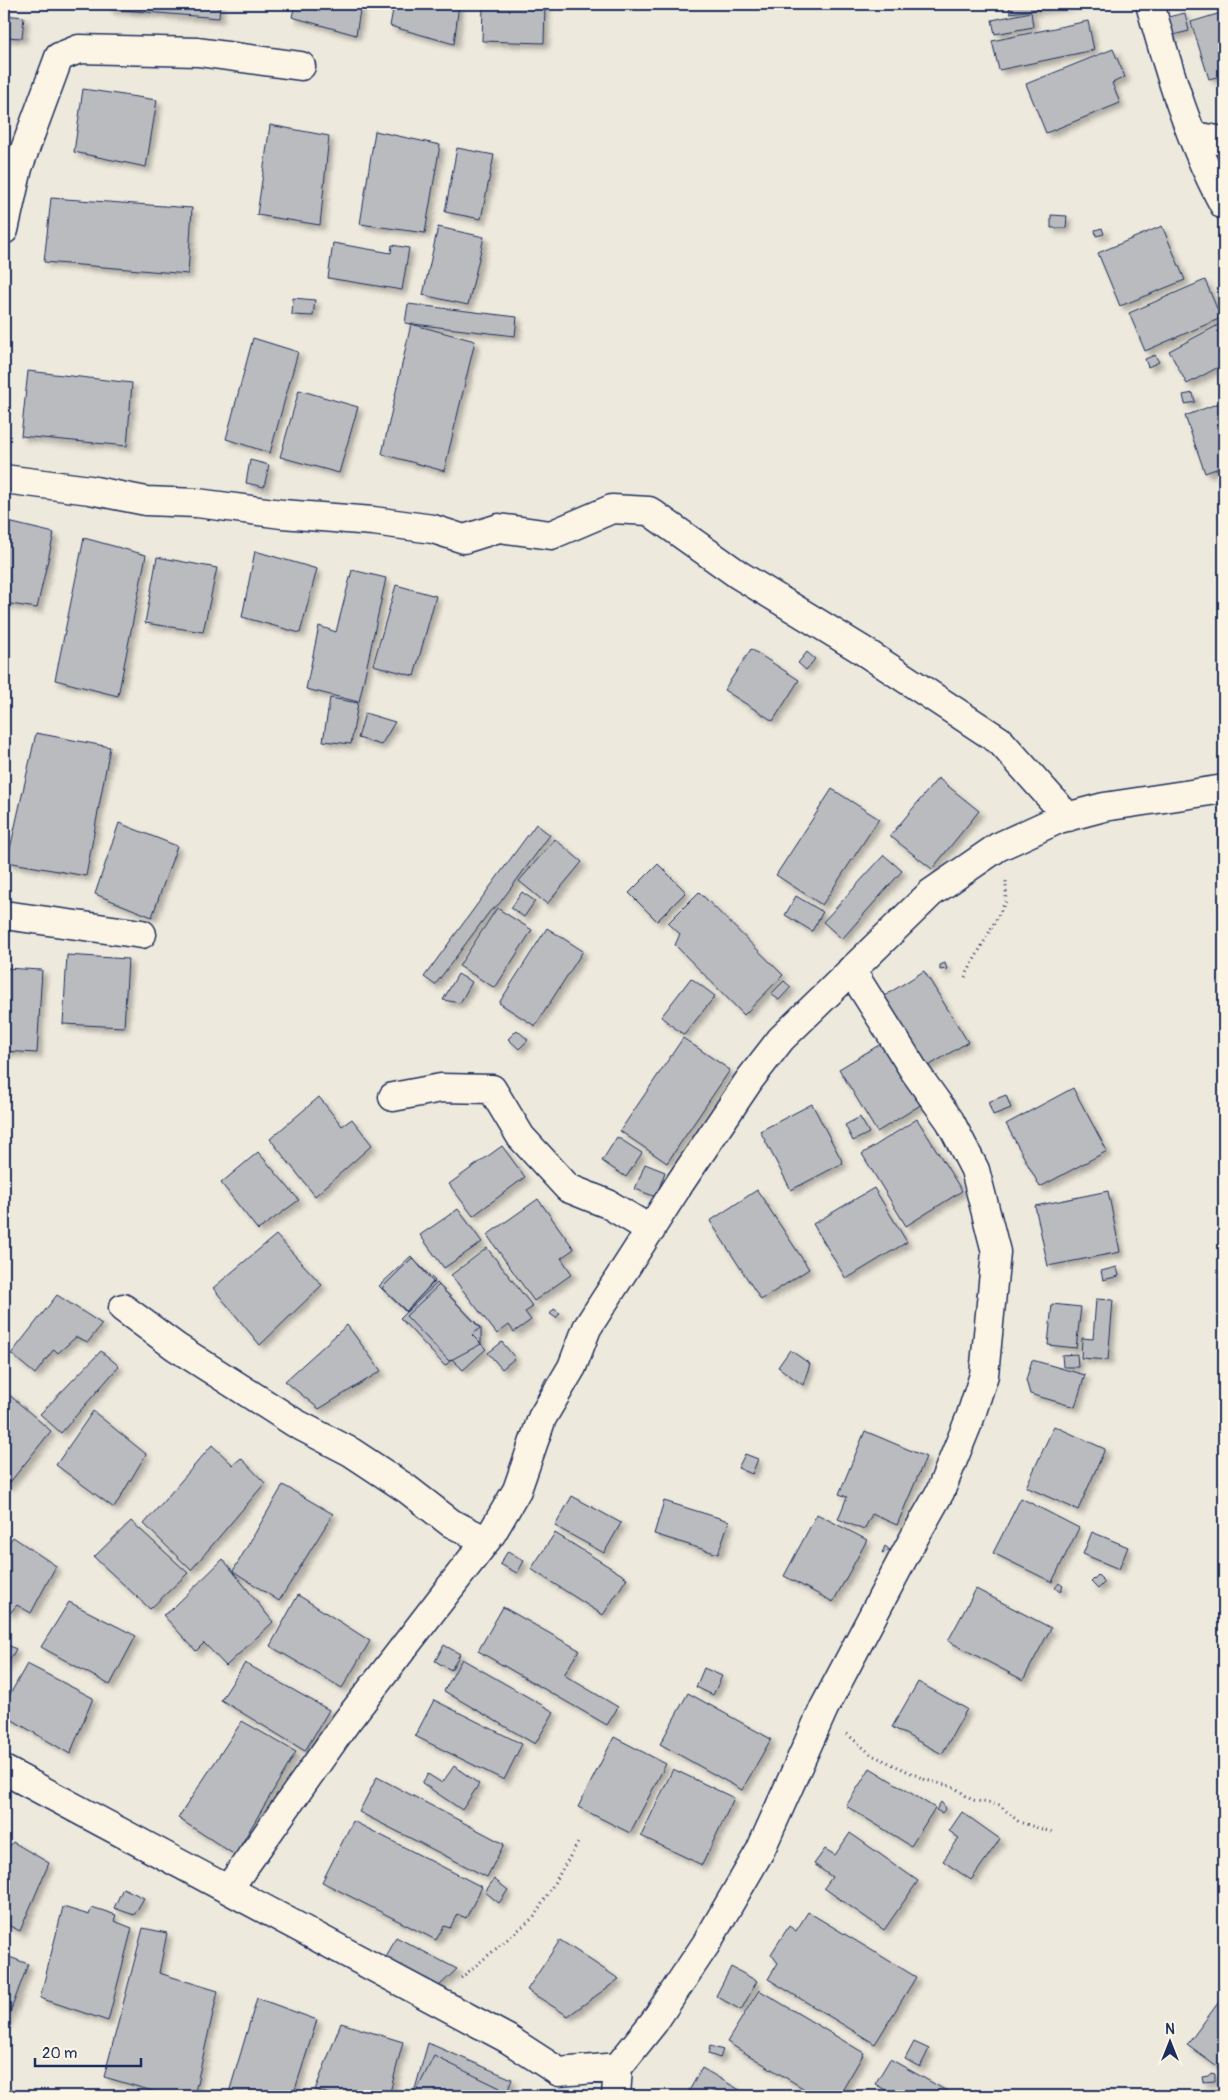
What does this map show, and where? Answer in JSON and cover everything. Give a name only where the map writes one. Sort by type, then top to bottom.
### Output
[{"type":"street","points":[[1150,4],[1161,45],[1194,136],[1213,184],[1224,205]]},
{"type":"street","points":[[4,230],[18,168],[59,57],[78,49],[198,52],[301,66]]},
{"type":"street","points":[[1194,136],[1224,141]]},
{"type":"street","points":[[4,479],[90,490],[146,501],[373,521],[433,529],[464,539],[499,528],[551,535],[612,509],[649,511],[739,575],[862,650],[1000,741],[1068,817]]},
{"type":"street","points":[[229,1888],[347,1721],[492,1532],[517,1490],[542,1418],[572,1367],[587,1328],[750,1079],[782,1039],[931,893],[995,849],[1068,817],[1104,807],[1224,789]]},
{"type":"street","points":[[4,915],[142,934]]},
{"type":"street","points":[[616,2096],[618,2066],[654,2022],[706,1944],[760,1851],[822,1712],[940,1492],[970,1418],[984,1375],[996,1252],[975,1170],[950,1121],[915,1072],[851,970]]},
{"type":"street","points":[[394,1097],[441,1088],[492,1089],[521,1137],[568,1188],[608,1204],[651,1230]]},
{"type":"street","points":[[123,1308],[176,1347],[295,1423],[350,1452],[451,1522],[485,1540]]},
{"type":"street","points":[[4,1770],[229,1888],[508,2039],[559,2072],[618,2066]]},
{"type":"path","points":[[965,977],[1006,901],[1006,878],[995,849]]},
{"type":"path","points":[[822,1712],[872,1755],[926,1780],[954,1787],[972,1800],[999,1804],[1019,1822],[1055,1834]]},
{"type":"path","points":[[436,2000],[534,1917],[578,1843]]},
{"type":"building","points":[[109,4],[220,4],[219,18],[109,9]]},
{"type":"building","points":[[295,4],[361,4],[356,35],[292,17]]},
{"type":"building","points":[[394,4],[459,4],[454,44],[390,26]]},
{"type":"building","points":[[483,4],[545,4],[544,43],[482,41]]},
{"type":"building","points":[[1009,4],[1080,4],[1010,13]]},
{"type":"building","points":[[1031,12],[1033,27],[995,34],[992,20]]},
{"type":"building","points":[[1224,12],[1224,75],[1209,79],[1191,22]]},
{"type":"building","points":[[1185,13],[1189,31],[1169,36],[1164,18]]},
{"type":"building","points":[[4,15],[24,17],[22,38],[4,37]]},
{"type":"building","points":[[1088,21],[1094,50],[999,70],[992,41]]},
{"type":"building","points":[[1113,49],[1125,77],[1112,83],[1120,103],[1046,133],[1026,84]]},
{"type":"building","points":[[83,89],[157,100],[146,167],[74,152]]},
{"type":"building","points":[[270,125],[329,136],[320,225],[257,215]]},
{"type":"building","points":[[375,131],[440,145],[425,233],[360,224]]},
{"type":"building","points":[[457,148],[494,155],[481,219],[445,212]]},
{"type":"building","points":[[51,198],[192,208],[188,274],[44,262]]},
{"type":"building","points":[[1051,215],[1067,216],[1066,228],[1051,228]]},
{"type":"building","points":[[1162,226],[1185,280],[1120,306],[1098,253]]},
{"type":"building","points":[[438,227],[484,237],[468,305],[423,295]]},
{"type":"building","points":[[1102,228],[1104,234],[1096,236],[1095,230]]},
{"type":"building","points":[[333,243],[391,253],[392,245],[409,248],[402,290],[328,278]]},
{"type":"building","points":[[1205,280],[1221,318],[1145,351],[1129,313]]},
{"type":"building","points":[[293,298],[315,300],[313,316],[292,315]]},
{"type":"building","points":[[408,304],[517,317],[515,336],[405,323]]},
{"type":"building","points":[[1224,322],[1224,364],[1187,384],[1169,351]]},
{"type":"building","points":[[411,324],[475,341],[444,471],[382,454]]},
{"type":"building","points":[[253,338],[298,352],[270,453],[226,439]]},
{"type":"building","points":[[1155,355],[1159,362],[1148,367],[1145,359]]},
{"type":"building","points":[[28,371],[132,383],[127,446],[21,436]]},
{"type":"building","points":[[299,390],[358,407],[339,473],[280,457]]},
{"type":"building","points":[[1193,393],[1195,402],[1185,404],[1183,395]]},
{"type":"building","points":[[1224,401],[1224,466],[1205,473],[1185,416]]},
{"type":"building","points":[[250,460],[269,465],[264,487],[246,483]]},
{"type":"building","points":[[4,521],[54,533],[37,608],[4,603]]},
{"type":"building","points":[[84,538],[146,555],[118,696],[55,680]]},
{"type":"building","points":[[255,551],[317,569],[300,633],[242,617]]},
{"type":"building","points":[[157,557],[217,568],[203,632],[145,623]]},
{"type":"building","points":[[352,570],[386,578],[359,702],[306,689],[319,626],[336,632]]},
{"type":"building","points":[[396,585],[436,596],[414,676],[373,665]]},
{"type":"building","points":[[751,649],[799,680],[773,721],[724,690]]},
{"type":"building","points":[[807,652],[815,659],[806,670],[798,663]]},
{"type":"building","points":[[330,698],[358,703],[351,744],[323,741]]},
{"type":"building","points":[[365,713],[395,722],[381,745],[358,738]]},
{"type":"building","points":[[36,733],[110,747],[86,876],[7,862]]},
{"type":"building","points":[[938,778],[979,811],[932,869],[890,836]]},
{"type":"building","points":[[832,789],[879,819],[822,905],[776,875]]},
{"type":"building","points":[[119,823],[177,846],[152,917],[95,894]]},
{"type":"building","points":[[536,824],[550,835],[499,904],[490,911],[435,985],[424,977]]},
{"type":"building","points":[[555,839],[582,862],[547,904],[519,881]]},
{"type":"building","points":[[884,855],[902,871],[842,939],[823,922]]},
{"type":"building","points":[[658,864],[686,892],[657,921],[629,893]]},
{"type":"building","points":[[522,892],[535,901],[524,917],[511,908]]},
{"type":"building","points":[[699,892],[783,975],[744,1015],[675,945],[680,934],[668,923]]},
{"type":"building","points":[[796,896],[823,912],[812,931],[785,915]]},
{"type":"building","points":[[497,908],[532,930],[495,988],[459,966]]},
{"type":"building","points":[[547,928],[583,951],[535,1026],[499,1003]]},
{"type":"building","points":[[67,955],[128,959],[124,1027],[63,1024]]},
{"type":"building","points":[[945,963],[947,969],[940,970],[940,965]]},
{"type":"building","points":[[4,968],[42,970],[37,1053],[4,1051]]},
{"type":"building","points":[[924,971],[968,1042],[925,1068],[881,998]]},
{"type":"building","points":[[458,974],[472,982],[460,1003],[443,1000]]},
{"type":"building","points":[[691,978],[715,996],[684,1035],[661,1017]]},
{"type":"building","points":[[784,981],[791,987],[779,1000],[771,994]]},
{"type":"building","points":[[517,1030],[528,1040],[519,1049],[508,1039]]},
{"type":"building","points":[[683,1038],[730,1070],[667,1163],[620,1131]]},
{"type":"building","points":[[884,1042],[922,1104],[877,1132],[839,1069]]},
{"type":"building","points":[[1073,1088],[1107,1151],[1040,1187],[1006,1124]]},
{"type":"building","points":[[1006,1095],[1011,1108],[993,1115],[988,1102]]},
{"type":"building","points":[[319,1097],[342,1126],[352,1119],[372,1145],[315,1196],[270,1139]]},
{"type":"building","points":[[812,1104],[843,1163],[791,1190],[760,1131]]},
{"type":"building","points":[[860,1117],[869,1133],[853,1141],[845,1125]]},
{"type":"building","points":[[917,1119],[962,1191],[906,1226],[862,1154]]},
{"type":"building","points":[[617,1137],[642,1153],[626,1177],[602,1161]]},
{"type":"building","points":[[502,1146],[525,1177],[473,1216],[449,1184]]},
{"type":"building","points":[[258,1152],[299,1200],[258,1230],[221,1183]]},
{"type":"building","points":[[645,1164],[665,1172],[656,1197],[635,1189]]},
{"type":"building","points":[[874,1188],[907,1242],[846,1279],[813,1224]]},
{"type":"building","points":[[757,1190],[809,1269],[761,1300],[710,1221]]},
{"type":"building","points":[[1108,1191],[1120,1252],[1048,1266],[1035,1206]]},
{"type":"building","points":[[538,1199],[574,1249],[561,1258],[572,1274],[534,1301],[487,1235]]},
{"type":"building","points":[[458,1209],[482,1242],[444,1268],[420,1235]]},
{"type":"building","points":[[276,1235],[322,1285],[260,1345],[213,1288]]},
{"type":"building","points":[[487,1248],[533,1307],[525,1312],[531,1320],[514,1332],[509,1325],[497,1334],[451,1275]]},
{"type":"building","points":[[411,1256],[433,1282],[406,1312],[379,1286]]},
{"type":"building","points":[[412,1258],[435,1281],[406,1311],[382,1288]]},
{"type":"building","points":[[1117,1267],[1119,1276],[1103,1280],[1101,1271]]},
{"type":"building","points":[[437,1283],[480,1328],[472,1335],[486,1349],[463,1370],[452,1359],[445,1366],[400,1318]]},
{"type":"building","points":[[439,1285],[481,1328],[481,1344],[449,1361],[406,1316]]},
{"type":"building","points":[[57,1295],[102,1324],[88,1342],[76,1337],[58,1353],[54,1349],[35,1374],[11,1354]]},
{"type":"building","points":[[1096,1299],[1113,1300],[1108,1360],[1081,1358],[1082,1338],[1093,1339]]},
{"type":"building","points":[[1052,1304],[1081,1307],[1076,1348],[1048,1345]]},
{"type":"building","points":[[554,1309],[560,1313],[556,1318],[550,1314]]},
{"type":"building","points":[[347,1325],[381,1371],[319,1409],[285,1381]]},
{"type":"building","points":[[502,1342],[515,1358],[502,1369],[488,1353]]},
{"type":"building","points":[[790,1350],[810,1364],[803,1385],[778,1367]]},
{"type":"building","points":[[101,1351],[119,1366],[61,1433],[40,1414]]},
{"type":"building","points":[[1077,1354],[1078,1367],[1063,1367],[1062,1355]]},
{"type":"building","points":[[1032,1360],[1085,1375],[1075,1407],[1030,1394],[1026,1380]]},
{"type":"building","points":[[546,1378],[553,1381],[544,1399],[537,1396]]},
{"type":"building","points":[[6,1392],[51,1431],[7,1486],[4,1484],[4,1395]]},
{"type":"building","points":[[93,1411],[146,1454],[114,1508],[56,1465]]},
{"type":"building","points":[[1054,1426],[1105,1449],[1078,1510],[1026,1487]]},
{"type":"building","points":[[865,1431],[926,1457],[897,1525],[872,1514],[864,1530],[838,1519],[847,1497],[839,1494]]},
{"type":"building","points":[[212,1445],[233,1465],[241,1458],[265,1483],[191,1570],[144,1524]]},
{"type":"building","points":[[745,1454],[758,1459],[752,1474],[738,1468]]},
{"type":"building","points":[[283,1485],[333,1514],[279,1601],[233,1571]]},
{"type":"building","points":[[572,1496],[621,1523],[604,1553],[555,1526]]},
{"type":"building","points":[[1021,1498],[1079,1528],[1052,1582],[993,1553]]},
{"type":"building","points":[[664,1501],[729,1521],[718,1554],[654,1534]]},
{"type":"building","points":[[817,1514],[867,1540],[833,1602],[784,1576]]},
{"type":"building","points":[[131,1521],[188,1573],[150,1609],[94,1557]]},
{"type":"building","points":[[1092,1532],[1128,1547],[1119,1569],[1083,1554]]},
{"type":"building","points":[[555,1533],[627,1578],[603,1615],[531,1569]]},
{"type":"building","points":[[13,1537],[56,1566],[31,1613],[17,1605],[10,1613],[4,1608],[4,1550]]},
{"type":"building","points":[[885,1546],[890,1550],[882,1553]]},
{"type":"building","points":[[508,1551],[524,1561],[517,1573],[500,1564]]},
{"type":"building","points":[[223,1559],[273,1622],[226,1666],[204,1643],[196,1651],[163,1615],[170,1611]]},
{"type":"building","points":[[1098,1575],[1105,1582],[1098,1589],[1091,1582]]},
{"type":"building","points":[[1059,1583],[1063,1586],[1060,1592],[1055,1588]]},
{"type":"building","points":[[976,1589],[1051,1628],[1023,1680],[948,1641]]},
{"type":"building","points":[[298,1595],[370,1641],[342,1688],[270,1646]]},
{"type":"building","points":[[69,1602],[136,1636],[110,1685],[41,1647]]},
{"type":"building","points":[[503,1607],[579,1650],[564,1675],[618,1707],[607,1725],[478,1651]]},
{"type":"building","points":[[4,1643],[16,1649],[4,1670]]},
{"type":"building","points":[[444,1645],[460,1654],[451,1670],[435,1661]]},
{"type":"building","points":[[462,1659],[554,1712],[535,1744],[444,1691]]},
{"type":"building","points":[[245,1663],[329,1710],[305,1751],[221,1700]]},
{"type":"building","points":[[27,1664],[93,1698],[70,1754],[4,1715],[4,1705]]},
{"type":"building","points":[[704,1668],[722,1676],[713,1695],[696,1687]]},
{"type":"building","points":[[918,1682],[967,1709],[942,1754],[892,1727]]},
{"type":"building","points":[[688,1693],[771,1739],[742,1790],[660,1744]]},
{"type":"building","points":[[434,1700],[522,1744],[504,1780],[415,1736]]},
{"type":"building","points":[[242,1721],[296,1752],[235,1855],[178,1818]]},
{"type":"building","points":[[614,1737],[666,1764],[630,1833],[578,1807]]},
{"type":"building","points":[[454,1766],[479,1784],[462,1810],[422,1783],[428,1774],[442,1783]]},
{"type":"building","points":[[870,1768],[935,1808],[911,1846],[846,1806]]},
{"type":"building","points":[[673,1769],[734,1798],[702,1865],[641,1836]]},
{"type":"building","points":[[377,1777],[504,1844],[487,1877],[359,1812]]},
{"type":"building","points":[[941,1802],[946,1808],[942,1813],[936,1810]]},
{"type":"building","points":[[962,1812],[1000,1839],[971,1880],[943,1861],[959,1838],[949,1831]]},
{"type":"building","points":[[353,1821],[482,1887],[466,1918],[457,1914],[450,1928],[444,1926],[436,1940],[322,1882]]},
{"type":"building","points":[[850,1833],[918,1881],[884,1930],[824,1888],[832,1877],[814,1864],[825,1849],[835,1855]]},
{"type":"building","points":[[13,1842],[49,1863],[20,1931],[4,1923],[4,1843],[10,1846]]},
{"type":"building","points":[[494,1879],[508,1890],[499,1903],[485,1892]]},
{"type":"building","points":[[123,1888],[144,1898],[134,1915],[114,1908]]},
{"type":"building","points":[[63,1907],[89,1915],[92,1907],[116,1915],[114,1921],[132,1928],[108,2021],[40,1998]]},
{"type":"building","points":[[808,1912],[916,1977],[875,2044],[768,1979],[778,1963],[771,1954],[789,1926],[796,1931]]},
{"type":"building","points":[[143,1928],[167,1933],[159,1973],[218,1991],[194,2096],[170,2096],[104,2077]]},
{"type":"building","points":[[396,1937],[457,1969],[438,1987],[385,1960]]},
{"type":"building","points":[[560,1940],[619,1979],[568,2016],[527,1990]]},
{"type":"building","points":[[4,1955],[28,1964],[6,2023],[4,2022]]},
{"type":"building","points":[[731,1967],[757,1981],[741,2010],[716,1996]]},
{"type":"building","points":[[759,1990],[864,2053],[839,2096],[816,2096],[727,2042]]},
{"type":"building","points":[[1224,1995],[1224,2063],[1220,2069],[1187,2045]]},
{"type":"building","points":[[257,1998],[317,2020],[293,2096],[228,2096]]},
{"type":"building","points":[[341,2023],[403,2042],[389,2096],[337,2096],[315,2090]]},
{"type":"building","points":[[914,2042],[929,2049],[920,2067],[905,2059]]},
{"type":"building","points":[[428,2043],[512,2079],[506,2096],[413,2096]]},
{"type":"building","points":[[710,2046],[723,2050],[720,2058],[708,2054]]},
{"type":"building","points":[[434,2056],[500,2088],[496,2096],[414,2096]]},
{"type":"building","points":[[890,2059],[956,2096],[896,2096],[875,2084]]},
{"type":"building","points":[[702,2068],[750,2096],[686,2096]]},
{"type":"building","points":[[1211,2073],[1215,2074],[1215,2081],[1203,2082],[1202,2077],[1208,2076]]}]
